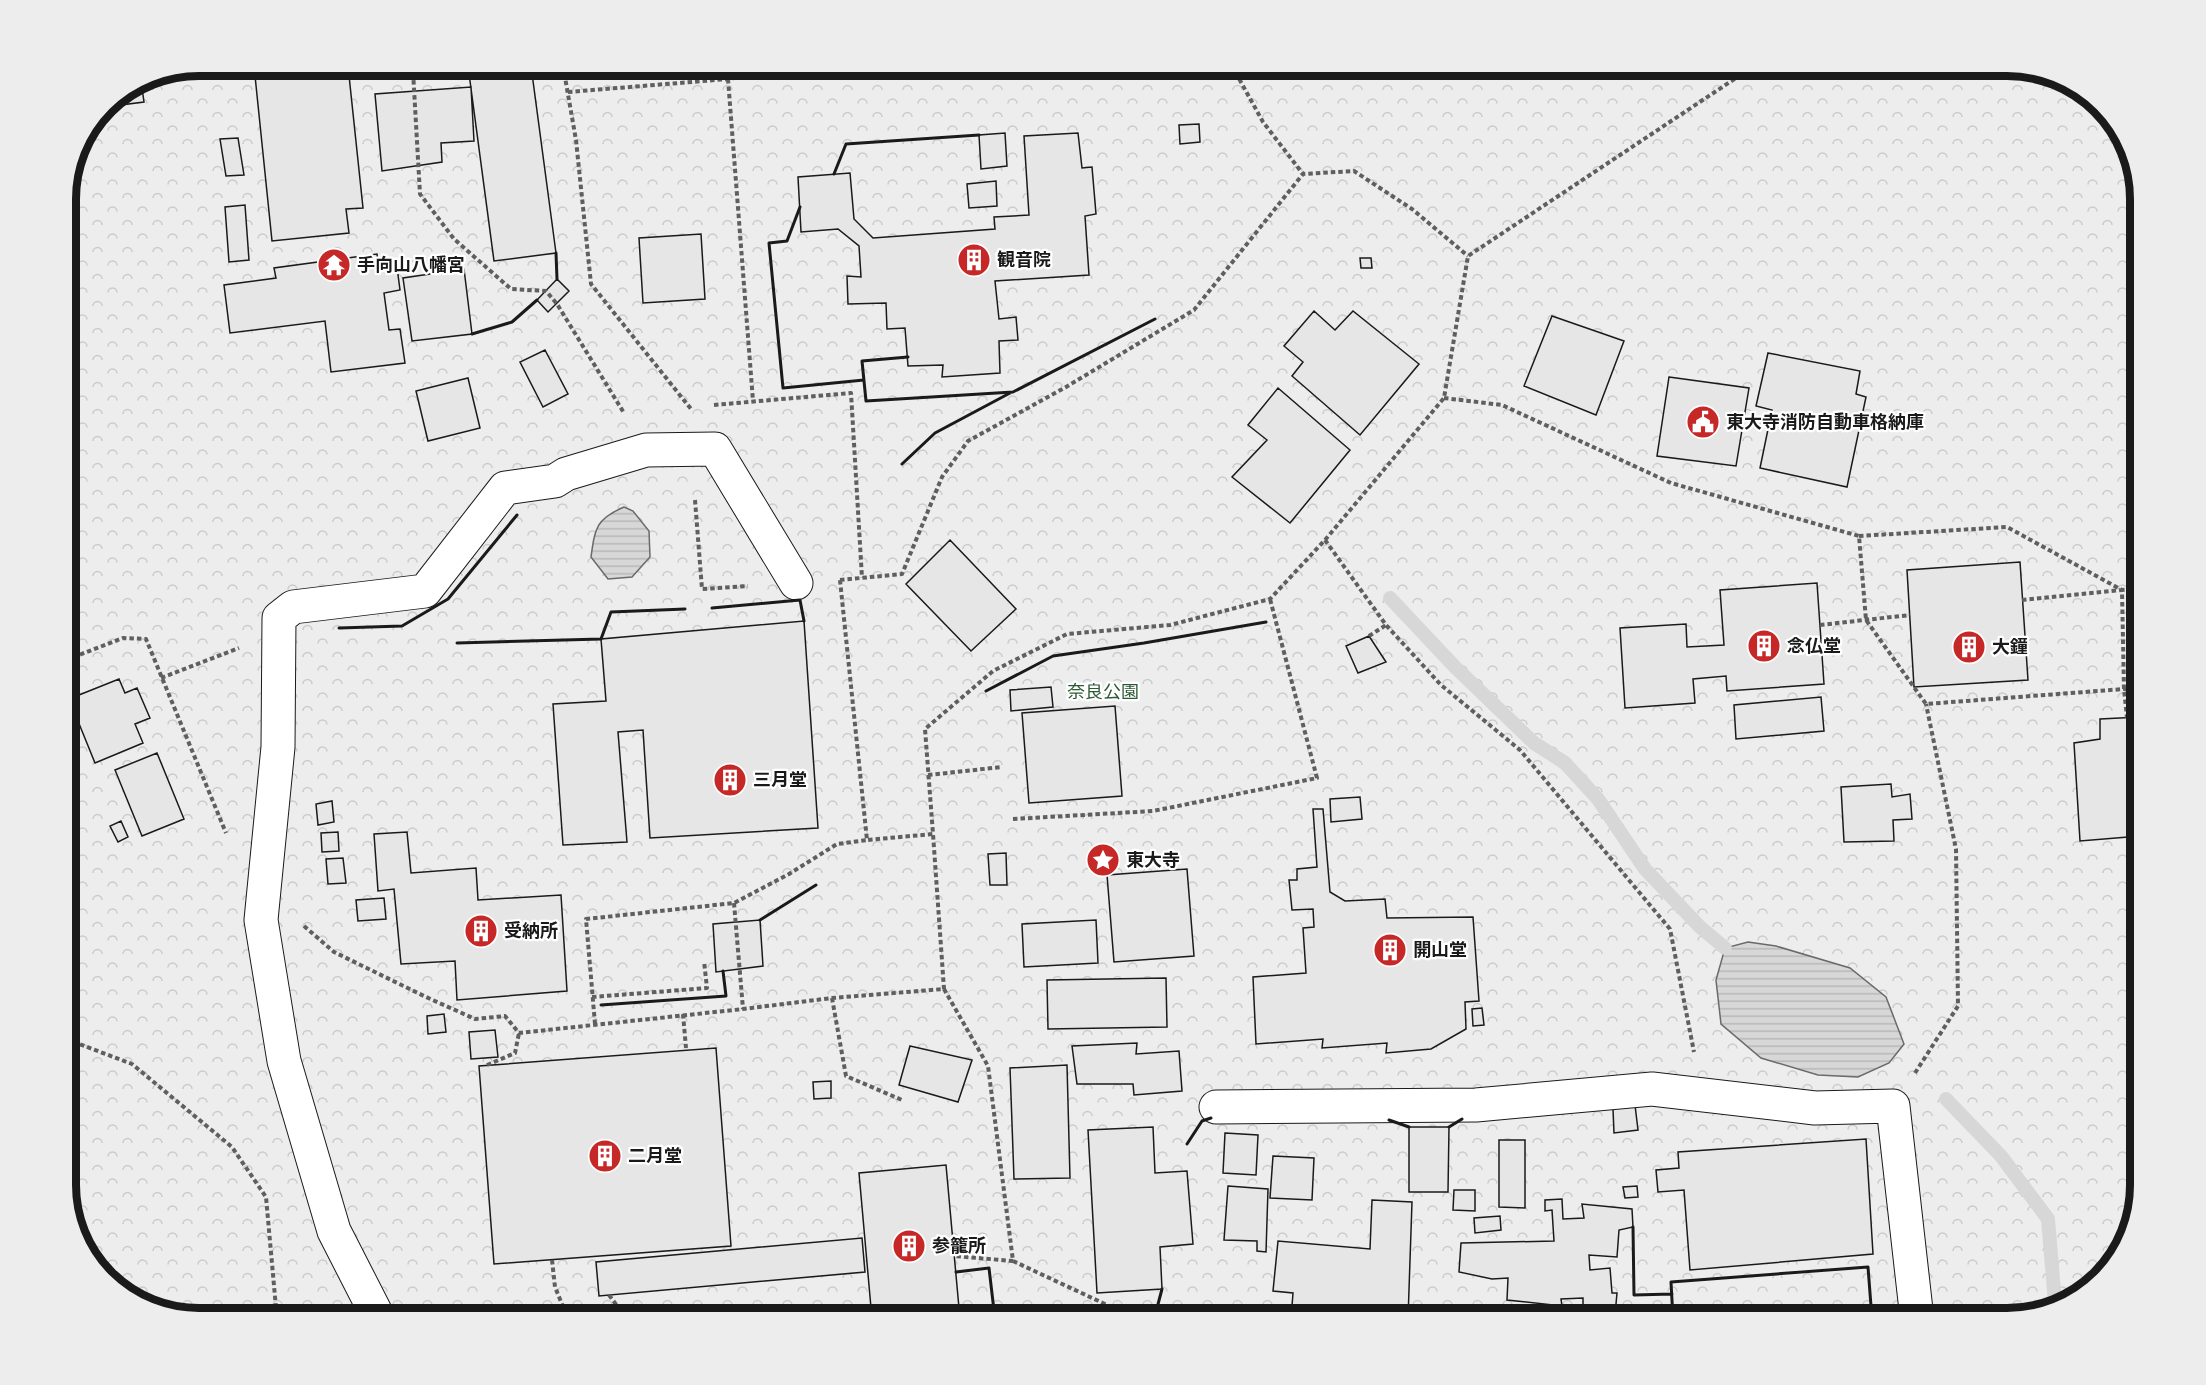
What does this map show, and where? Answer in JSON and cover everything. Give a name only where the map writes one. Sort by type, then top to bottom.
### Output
[{"type":"lane","points":[[373,1308],[334,1231],[284,1061],[261,920],[278,747],[279,618],[293,607],[425,591],[505,488],[555,481],[566,474],[646,450],[715,449],[796,583]]},
{"type":"lane","points":[[1216,1107],[1476,1105],[1652,1089],[1815,1108],[1893,1106],[1916,1308]]},
{"type":"path","points":[[413,76],[420,194],[454,239],[511,289],[546,291],[557,303],[646,450]]},
{"type":"path","points":[[565,76],[576,140],[591,284],[691,407],[691,449]]},
{"type":"path","points":[[568,92],[749,76]]},
{"type":"path","points":[[1238,76],[1263,122],[1303,174]]},
{"type":"path","points":[[1013,1262],[988,1066],[944,989],[925,729],[993,671],[1067,634],[1170,625],[1270,599],[1325,540],[1444,398],[1468,256],[1739,76]]},
{"type":"path","points":[[728,79],[753,402]]},
{"type":"path","points":[[712,405],[851,393],[862,578],[902,574],[942,477],[968,441],[1066,387],[1194,310],[1303,174],[1354,171],[1412,209],[1468,256]]},
{"type":"path","points":[[1444,398],[1502,405],[1671,483],[1859,536],[2007,527],[2122,590]]},
{"type":"path","points":[[691,407],[701,406]]},
{"type":"path","points":[[1859,536],[1866,620],[1926,704],[1956,849],[1958,1006],[1893,1106]]},
{"type":"path","points":[[1325,540],[1386,625],[1441,685],[1520,750],[1670,929],[1703,1095]]},
{"type":"path","points":[[840,580],[867,840]]},
{"type":"path","points":[[2122,590],[2124,689],[2127,718]]},
{"type":"path","points":[[2022,600],[2129,590]]},
{"type":"path","points":[[1013,819],[1153,811],[1317,778],[1270,599]]},
{"type":"path","points":[[1820,625],[1910,615]]},
{"type":"path","points":[[1369,636],[1386,625]]},
{"type":"path","points":[[77,656],[123,638],[146,639],[161,678],[278,632]]},
{"type":"path","points":[[1926,704],[2130,690]]},
{"type":"path","points":[[928,775],[1002,767]]},
{"type":"path","points":[[595,1024],[586,919],[734,903],[789,874],[837,844],[933,834]]},
{"type":"path","points":[[734,903],[743,1009]]},
{"type":"path","points":[[592,997],[707,988],[704,961]]},
{"type":"path","points":[[519,1033],[832,998],[944,989]]},
{"type":"path","points":[[426,997],[475,1019],[505,1016],[519,1033]]},
{"type":"path","points":[[832,998],[846,1076],[902,1101]]},
{"type":"path","points":[[683,1014],[686,1048]]},
{"type":"path","points":[[487,1065],[515,1053],[519,1033]]},
{"type":"path","points":[[77,1043],[132,1064],[232,1147],[266,1197],[276,1308]]},
{"type":"path","points":[[954,1256],[1013,1262],[1113,1308]]},
{"type":"path","points":[[552,1260],[555,1287],[564,1308]]},
{"type":"path","points":[[609,1295],[619,1308]]},
{"type":"green space","name":"奈良公園","points":[[200,76],[2006,76],[2038,81],[2068,93],[2093,113],[2109,131],[2123,160],[2129,192],[2130,1185],[2125,1217],[2113,1247],[2093,1272],[2068,1292],[2038,1304],[2006,1308],[200,1308],[168,1304],[138,1292],[113,1272],[97,1254],[83,1225],[77,1193],[77,192],[81,168],[89,145],[97,131],[118,107],[145,89]]},
{"type":"shaded area","points":[[624,507],[633,511],[649,531],[650,557],[632,577],[608,579],[591,557],[594,539],[602,520]]},
{"type":"shaded area","points":[[1748,942],[1776,946],[1850,968],[1886,997],[1904,1044],[1889,1063],[1858,1077],[1818,1075],[1761,1058],[1721,1024],[1716,980],[1725,948]]},
{"type":"building","points":[[255,76],[349,76],[363,208],[346,209],[349,233],[272,241]]},
{"type":"building","points":[[469,76],[532,76],[556,253],[494,261]]},
{"type":"building","points":[[471,87],[474,141],[441,143],[442,162],[382,171],[375,94]]},
{"type":"building","points":[[142,91],[144,102],[121,105]]},
{"type":"building","points":[[1199,124],[1200,142],[1180,144],[1179,125]]},
{"type":"building","points":[[1005,133],[1007,166],[981,169],[979,135]]},
{"type":"building","name":"観音院","points":[[1078,133],[1082,168],[1092,167],[1096,214],[1085,216],[1089,275],[995,281],[999,319],[1016,317],[1018,340],[999,341],[1000,373],[942,377],[943,365],[908,366],[905,328],[887,329],[886,303],[848,304],[847,276],[861,277],[859,246],[838,229],[801,232],[798,177],[850,173],[854,219],[873,238],[995,229],[994,217],[1029,215],[1024,136]]},
{"type":"building","points":[[238,138],[244,175],[226,176],[220,139]]},
{"type":"building","points":[[996,181],[997,206],[969,208],[967,184]]},
{"type":"building","points":[[245,205],[249,260],[229,262],[225,207]]},
{"type":"building","points":[[701,234],[705,299],[643,303],[639,238]]},
{"type":"building","points":[[377,254],[378,262],[396,260],[400,290],[384,293],[389,330],[400,329],[405,363],[331,372],[325,321],[230,333],[224,285],[276,278],[274,268]]},
{"type":"building","points":[[1360,258],[1371,258],[1372,268],[1361,268]]},
{"type":"building","points":[[464,269],[472,334],[412,341],[403,278]]},
{"type":"building","points":[[557,279],[569,291],[548,312],[537,300]]},
{"type":"building","points":[[1314,311],[1335,330],[1353,311],[1419,364],[1360,435],[1292,376],[1303,362],[1284,346]]},
{"type":"building","points":[[1552,316],[1624,341],[1596,415],[1524,386]]},
{"type":"building","points":[[545,350],[568,394],[543,407],[520,362]]},
{"type":"building","points":[[1768,353],[1860,371],[1856,394],[1866,397],[1847,487],[1760,468],[1772,410],[1756,406]]},
{"type":"building","name":"東大寺消防自動車格納庫","points":[[1669,377],[1749,388],[1736,466],[1657,456]]},
{"type":"building","points":[[468,378],[480,428],[428,441],[416,391]]},
{"type":"building","points":[[1278,388],[1350,450],[1290,523],[1232,477],[1267,440],[1248,425]]},
{"type":"building","points":[[950,540],[1016,609],[971,651],[906,584]]},
{"type":"building","name":"大鐘","points":[[2020,562],[2028,680],[1914,687],[1907,570]]},
{"type":"building","name":"念仏堂","points":[[1817,583],[1824,684],[1727,691],[1726,676],[1693,679],[1695,703],[1625,708],[1620,628],[1686,624],[1687,647],[1724,645],[1720,590]]},
{"type":"building","name":"三月堂","points":[[804,621],[818,828],[650,838],[643,730],[618,732],[627,842],[563,845],[553,704],[606,701],[601,639]]},
{"type":"building","points":[[1369,636],[1386,662],[1358,673],[1346,646]]},
{"type":"building","points":[[119,679],[125,693],[137,688],[150,718],[135,724],[143,743],[95,763],[77,719],[77,696]]},
{"type":"building","points":[[1051,687],[1053,707],[1011,711],[1010,690]]},
{"type":"building","points":[[1821,697],[1824,731],[1736,739],[1734,705]]},
{"type":"building","points":[[1115,706],[1122,796],[1029,803],[1022,713]]},
{"type":"building","points":[[2130,718],[2130,837],[2080,841],[2074,743],[2100,739],[2100,719]]},
{"type":"building","points":[[157,753],[184,819],[142,836],[115,770]]},
{"type":"building","points":[[1891,784],[1892,797],[1910,794],[1912,819],[1893,820],[1894,841],[1844,842],[1841,787]]},
{"type":"building","points":[[1360,797],[1362,819],[1331,822],[1330,799]]},
{"type":"building","points":[[332,801],[334,822],[318,825],[316,804]]},
{"type":"building","name":"開山堂","points":[[1313,809],[1323,809],[1330,892],[1345,901],[1385,899],[1387,918],[1473,917],[1479,1001],[1465,1002],[1466,1029],[1431,1049],[1386,1053],[1387,1043],[1322,1048],[1323,1039],[1256,1044],[1253,977],[1306,973],[1303,928],[1314,927],[1313,909],[1292,910],[1289,880],[1297,880],[1297,869],[1317,867]]},
{"type":"building","points":[[121,821],[128,837],[118,842],[110,826]]},
{"type":"building","points":[[338,832],[339,851],[322,852],[321,833]]},
{"type":"building","name":"受納所","points":[[407,832],[411,873],[476,868],[478,900],[561,895],[567,991],[457,1000],[455,961],[401,964],[394,889],[378,891],[374,834]]},
{"type":"building","points":[[1006,853],[1007,885],[990,885],[988,854]]},
{"type":"building","points":[[343,858],[346,883],[328,884],[326,859]]},
{"type":"building","points":[[1187,869],[1194,956],[1114,962],[1107,875]]},
{"type":"building","points":[[384,898],[386,919],[358,921],[356,900]]},
{"type":"building","points":[[760,920],[763,966],[716,972],[713,924]]},
{"type":"building","points":[[1096,920],[1098,963],[1024,967],[1022,924]]},
{"type":"building","points":[[1166,978],[1167,1027],[1048,1029],[1047,980]]},
{"type":"building","points":[[1482,1008],[1484,1025],[1473,1026],[1472,1009]]},
{"type":"building","points":[[444,1014],[446,1032],[428,1034],[427,1016]]},
{"type":"building","points":[[495,1030],[498,1057],[471,1059],[469,1032]]},
{"type":"building","points":[[1137,1043],[1136,1054],[1179,1051],[1182,1091],[1134,1095],[1133,1084],[1077,1084],[1072,1046]]},
{"type":"building","points":[[910,1046],[972,1060],[958,1102],[899,1085]]},
{"type":"building","name":"二月堂","points":[[716,1048],[731,1246],[494,1264],[479,1066]]},
{"type":"building","points":[[1067,1065],[1070,1178],[1014,1179],[1010,1068]]},
{"type":"building","points":[[831,1081],[831,1098],[814,1099],[813,1082]]},
{"type":"building","points":[[1635,1105],[1638,1130],[1614,1133],[1613,1109]]},
{"type":"building","points":[[1153,1127],[1155,1173],[1187,1171],[1193,1244],[1160,1247],[1162,1289],[1097,1293],[1088,1130]]},
{"type":"building","points":[[1409,1127],[1449,1127],[1448,1192],[1409,1192]]},
{"type":"building","points":[[1225,1133],[1258,1135],[1256,1175],[1223,1173]]},
{"type":"building","points":[[1866,1139],[1873,1254],[1690,1270],[1684,1190],[1658,1192],[1656,1170],[1679,1168],[1678,1152]]},
{"type":"building","points":[[1499,1140],[1525,1140],[1525,1208],[1499,1207]]},
{"type":"building","points":[[1273,1156],[1314,1158],[1312,1200],[1270,1198]]},
{"type":"building","name":"参籠所","points":[[946,1165],[959,1308],[871,1308],[859,1173]]},
{"type":"building","points":[[1228,1186],[1268,1189],[1266,1252],[1257,1251],[1257,1241],[1224,1240]]},
{"type":"building","points":[[1637,1186],[1638,1197],[1625,1198],[1623,1187]]},
{"type":"building","points":[[1454,1190],[1475,1190],[1475,1211],[1453,1210]]},
{"type":"building","points":[[1562,1199],[1563,1219],[1584,1218],[1582,1204],[1632,1209],[1633,1227],[1619,1230],[1617,1257],[1589,1255],[1590,1270],[1610,1268],[1612,1293],[1617,1293],[1616,1308],[1583,1308],[1583,1298],[1561,1299],[1562,1306],[1507,1300],[1508,1278],[1492,1279],[1459,1272],[1461,1243],[1554,1241],[1552,1210],[1545,1211],[1545,1200]]},
{"type":"building","points":[[1372,1200],[1412,1202],[1408,1308],[1292,1308],[1293,1293],[1273,1291],[1278,1241],[1370,1249]]},
{"type":"building","points":[[1500,1216],[1501,1230],[1475,1233],[1474,1218]]},
{"type":"building","points":[[862,1238],[865,1272],[599,1296],[596,1262]]},
{"type":"waterway","points":[[1390,598],[1455,667],[1534,743],[1565,763],[1598,799],[1645,869],[1699,926],[1725,948]]},
{"type":"waterway","points":[[1946,1099],[2001,1156],[2048,1219],[2055,1298]]},
{"type":"wall","points":[[834,174],[846,144],[979,135]]},
{"type":"wall","points":[[800,207],[787,241],[769,243],[783,388],[864,380]]},
{"type":"wall","points":[[556,253],[557,279]]},
{"type":"wall","points":[[472,334],[512,322],[537,300]]},
{"type":"wall","points":[[908,357],[862,361],[866,401],[1013,392],[1155,319]]},
{"type":"wall","points":[[902,464],[935,433],[1010,393]]},
{"type":"wall","points":[[339,628],[402,626],[448,599],[517,515]]},
{"type":"wall","points":[[712,608],[800,600],[804,621]]},
{"type":"wall","points":[[457,643],[601,639],[611,612],[685,609]]},
{"type":"wall","points":[[986,691],[1053,656],[1266,622]]},
{"type":"wall","points":[[760,920],[816,885]]},
{"type":"wall","points":[[601,1005],[726,996],[723,971]]},
{"type":"wall","points":[[1187,1144],[1202,1121],[1211,1118]]},
{"type":"wall","points":[[1449,1127],[1462,1119]]},
{"type":"wall","points":[[1389,1120],[1409,1127]]},
{"type":"wall","points":[[1633,1227],[1634,1295],[1672,1294]]},
{"type":"wall","points":[[1672,1308],[1671,1282],[1868,1267],[1871,1308]]},
{"type":"wall","points":[[956,1272],[989,1268],[994,1308]]},
{"type":"wall","points":[[1157,1308],[1162,1289]]},
{"type":"place","name":"観音院","points":[[974,260]]},
{"type":"place","name":"手向山八幡宮","points":[[334,265]]},
{"type":"place","name":"東大寺消防自動車格納庫","points":[[1703,422]]},
{"type":"place","name":"念仏堂","points":[[1764,646]]},
{"type":"place","name":"大鐘","points":[[1969,647]]},
{"type":"place","name":"三月堂","points":[[730,780]]},
{"type":"place","name":"東大寺","points":[[1103,860]]},
{"type":"place","name":"受納所","points":[[481,931]]},
{"type":"place","name":"開山堂","points":[[1390,950]]},
{"type":"place","name":"二月堂","points":[[605,1156]]},
{"type":"place","name":"参籠所","points":[[909,1246]]}]
